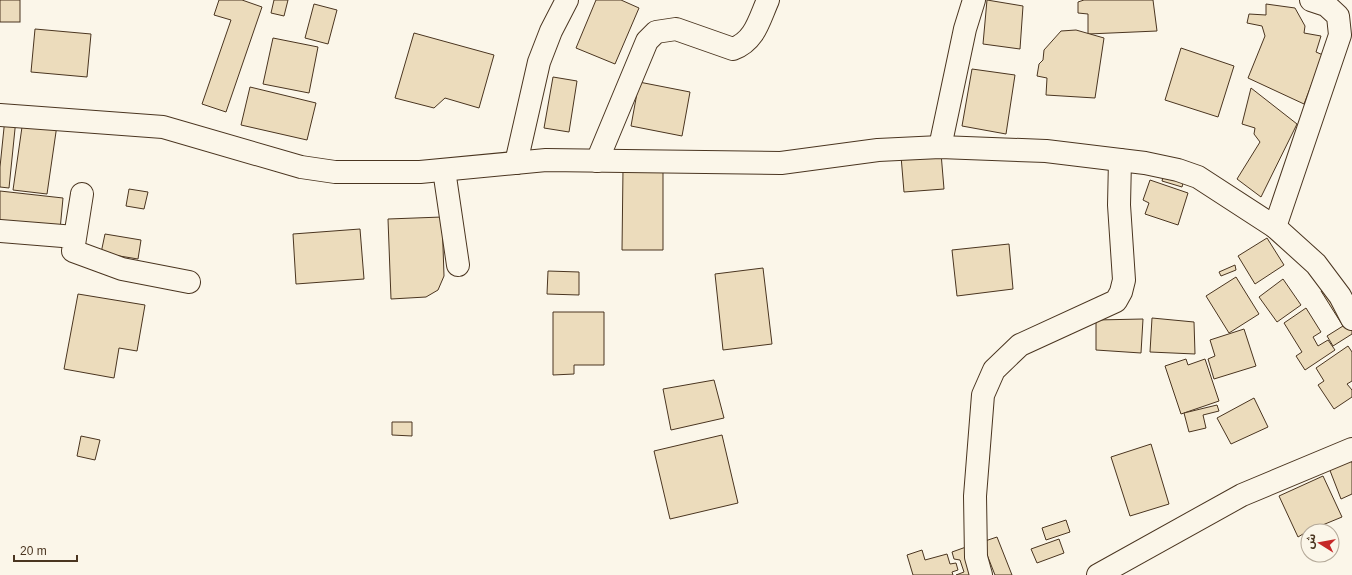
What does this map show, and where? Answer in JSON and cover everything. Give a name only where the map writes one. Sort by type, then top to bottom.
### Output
[{"type":"street","points":[[516,163],[539,62],[551,31],[567,0]]},
{"type":"street","points":[[598,160],[647,41],[656,32],[676,29],[732,50],[741,46],[751,38],[768,0]]},
{"type":"street","points":[[940,147],[966,29],[974,0]]},
{"type":"street","points":[[1275,227],[1340,35],[1338,16],[1326,5],[1311,0]]},
{"type":"street","points":[[0,115],[163,127],[302,167],[335,172],[420,172],[546,160],[782,163],[878,150],[940,147],[1046,151],[1120,160],[1178,170],[1198,177],[1275,227],[1316,264],[1340,296],[1352,319]]},
{"type":"street","points":[[981,575],[976,557],[974,496],[983,395],[994,370],[1020,345],[1116,301],[1121,292],[1124,280],[1119,204],[1120,160]]},
{"type":"street","points":[[444,170],[458,265]]},
{"type":"street","points":[[0,231],[75,237],[82,194],[73,251],[122,269],[189,282]]},
{"type":"street","points":[[1098,575],[1242,495],[1352,449]]},
{"type":"building","points":[[0,0],[20,0],[20,22],[0,22]]},
{"type":"building","points":[[219,0],[242,0],[262,7],[226,112],[202,104],[231,20],[214,15]]},
{"type":"building","points":[[274,0],[288,0],[284,16],[271,13]]},
{"type":"building","points":[[596,0],[621,0],[639,8],[615,64],[576,48]]},
{"type":"building","points":[[987,0],[1023,6],[1020,49],[983,44]]},
{"type":"building","points":[[1084,0],[1153,0],[1157,31],[1088,34],[1088,14],[1078,13],[1078,2]]},
{"type":"building","points":[[314,4],[337,10],[328,44],[305,38]]},
{"type":"building","points":[[1266,4],[1295,8],[1305,26],[1304,33],[1321,36],[1316,52],[1323,55],[1304,104],[1248,78],[1265,36],[1262,26],[1247,23],[1249,14],[1266,15]]},
{"type":"building","points":[[35,29],[91,34],[87,77],[31,72]]},
{"type":"building","points":[[1076,30],[1104,38],[1095,98],[1046,95],[1047,78],[1037,76],[1039,64],[1043,60],[1044,50],[1061,31]]},
{"type":"building","points":[[414,33],[494,55],[479,108],[445,98],[434,108],[395,98]]},
{"type":"building","points":[[273,38],[318,47],[309,93],[263,84]]},
{"type":"building","points":[[1181,48],[1234,66],[1218,117],[1165,100]]},
{"type":"building","points":[[972,69],[1015,75],[1006,134],[962,126]]},
{"type":"building","points":[[553,77],[577,81],[569,132],[544,128]]},
{"type":"building","points":[[639,82],[690,92],[682,136],[631,126]]},
{"type":"building","points":[[250,87],[316,103],[307,140],[241,125]]},
{"type":"building","points":[[1251,88],[1297,124],[1261,197],[1237,179],[1260,142],[1254,134],[1255,128],[1242,124]]},
{"type":"building","points":[[5,118],[16,119],[9,188],[0,187],[0,167]]},
{"type":"building","points":[[23,120],[57,125],[47,194],[13,190]]},
{"type":"building","points":[[941,153],[944,189],[904,192],[901,156]]},
{"type":"building","points":[[623,169],[663,169],[663,250],[622,250]]},
{"type":"building","points":[[1165,169],[1185,175],[1182,187],[1162,181]]},
{"type":"building","points":[[1150,180],[1188,193],[1178,225],[1145,214],[1149,203],[1143,200]]},
{"type":"building","points":[[129,189],[148,192],[144,209],[126,206]]},
{"type":"building","points":[[0,191],[63,198],[60,230],[0,223]]},
{"type":"building","points":[[442,217],[444,276],[438,290],[426,297],[391,299],[388,219]]},
{"type":"building","points":[[360,229],[364,279],[296,284],[293,234]]},
{"type":"building","points":[[105,234],[141,240],[138,259],[101,253]]},
{"type":"building","points":[[1267,238],[1284,265],[1255,284],[1238,256]]},
{"type":"building","points":[[1009,244],[1013,289],[957,296],[952,250]]},
{"type":"building","points":[[1235,265],[1236,270],[1221,276],[1219,272]]},
{"type":"building","points":[[763,268],[772,344],[723,350],[715,274]]},
{"type":"building","points":[[548,271],[579,272],[579,295],[547,294]]},
{"type":"building","points":[[1236,277],[1259,314],[1229,333],[1206,296]]},
{"type":"building","points":[[1283,279],[1301,305],[1277,322],[1259,297]]},
{"type":"building","points":[[1327,288],[1352,328],[1352,334],[1333,346],[1327,336],[1343,326],[1321,291]]},
{"type":"building","points":[[78,294],[145,305],[137,351],[119,348],[114,378],[64,369]]},
{"type":"building","points":[[1306,308],[1321,332],[1313,337],[1318,346],[1328,340],[1335,350],[1305,370],[1296,356],[1302,352],[1284,323]]},
{"type":"building","points":[[553,312],[604,312],[604,365],[574,365],[574,374],[553,375]]},
{"type":"building","points":[[1152,318],[1194,322],[1195,354],[1150,352]]},
{"type":"building","points":[[1143,319],[1141,353],[1096,350],[1096,320]]},
{"type":"building","points":[[1244,329],[1256,366],[1214,379],[1208,359],[1215,356],[1210,340]]},
{"type":"building","points":[[1348,346],[1352,352],[1352,381],[1347,384],[1352,390],[1352,397],[1334,409],[1318,385],[1324,381],[1316,368]]},
{"type":"building","points":[[1186,359],[1188,365],[1205,359],[1219,401],[1181,414],[1165,366]]},
{"type":"building","points":[[714,380],[724,418],[671,430],[663,389]]},
{"type":"building","points":[[1254,398],[1268,427],[1231,444],[1217,418]]},
{"type":"building","points":[[1217,405],[1219,411],[1203,415],[1206,428],[1189,432],[1184,413]]},
{"type":"building","points":[[392,422],[412,422],[412,436],[392,435]]},
{"type":"building","points":[[722,435],[738,503],[670,519],[654,451]]},
{"type":"building","points":[[81,436],[100,440],[95,460],[77,456]]},
{"type":"building","points":[[1151,444],[1169,504],[1130,516],[1111,457]]},
{"type":"building","points":[[1350,459],[1352,463],[1352,494],[1341,499],[1329,468]]},
{"type":"building","points":[[1323,476],[1342,517],[1327,523],[1300,523],[1300,536],[1298,537],[1279,496]]},
{"type":"building","points":[[1066,520],[1070,532],[1046,540],[1042,528]]},
{"type":"building","points":[[997,537],[1012,575],[995,575],[982,542]]},
{"type":"building","points":[[1059,539],[1064,553],[1037,563],[1031,549]]},
{"type":"building","points":[[966,547],[974,575],[956,575],[964,572],[960,560],[954,559],[952,552]]},
{"type":"building","points":[[922,550],[925,560],[947,554],[950,564],[956,563],[958,570],[952,572],[953,575],[913,575],[907,555]]}]
